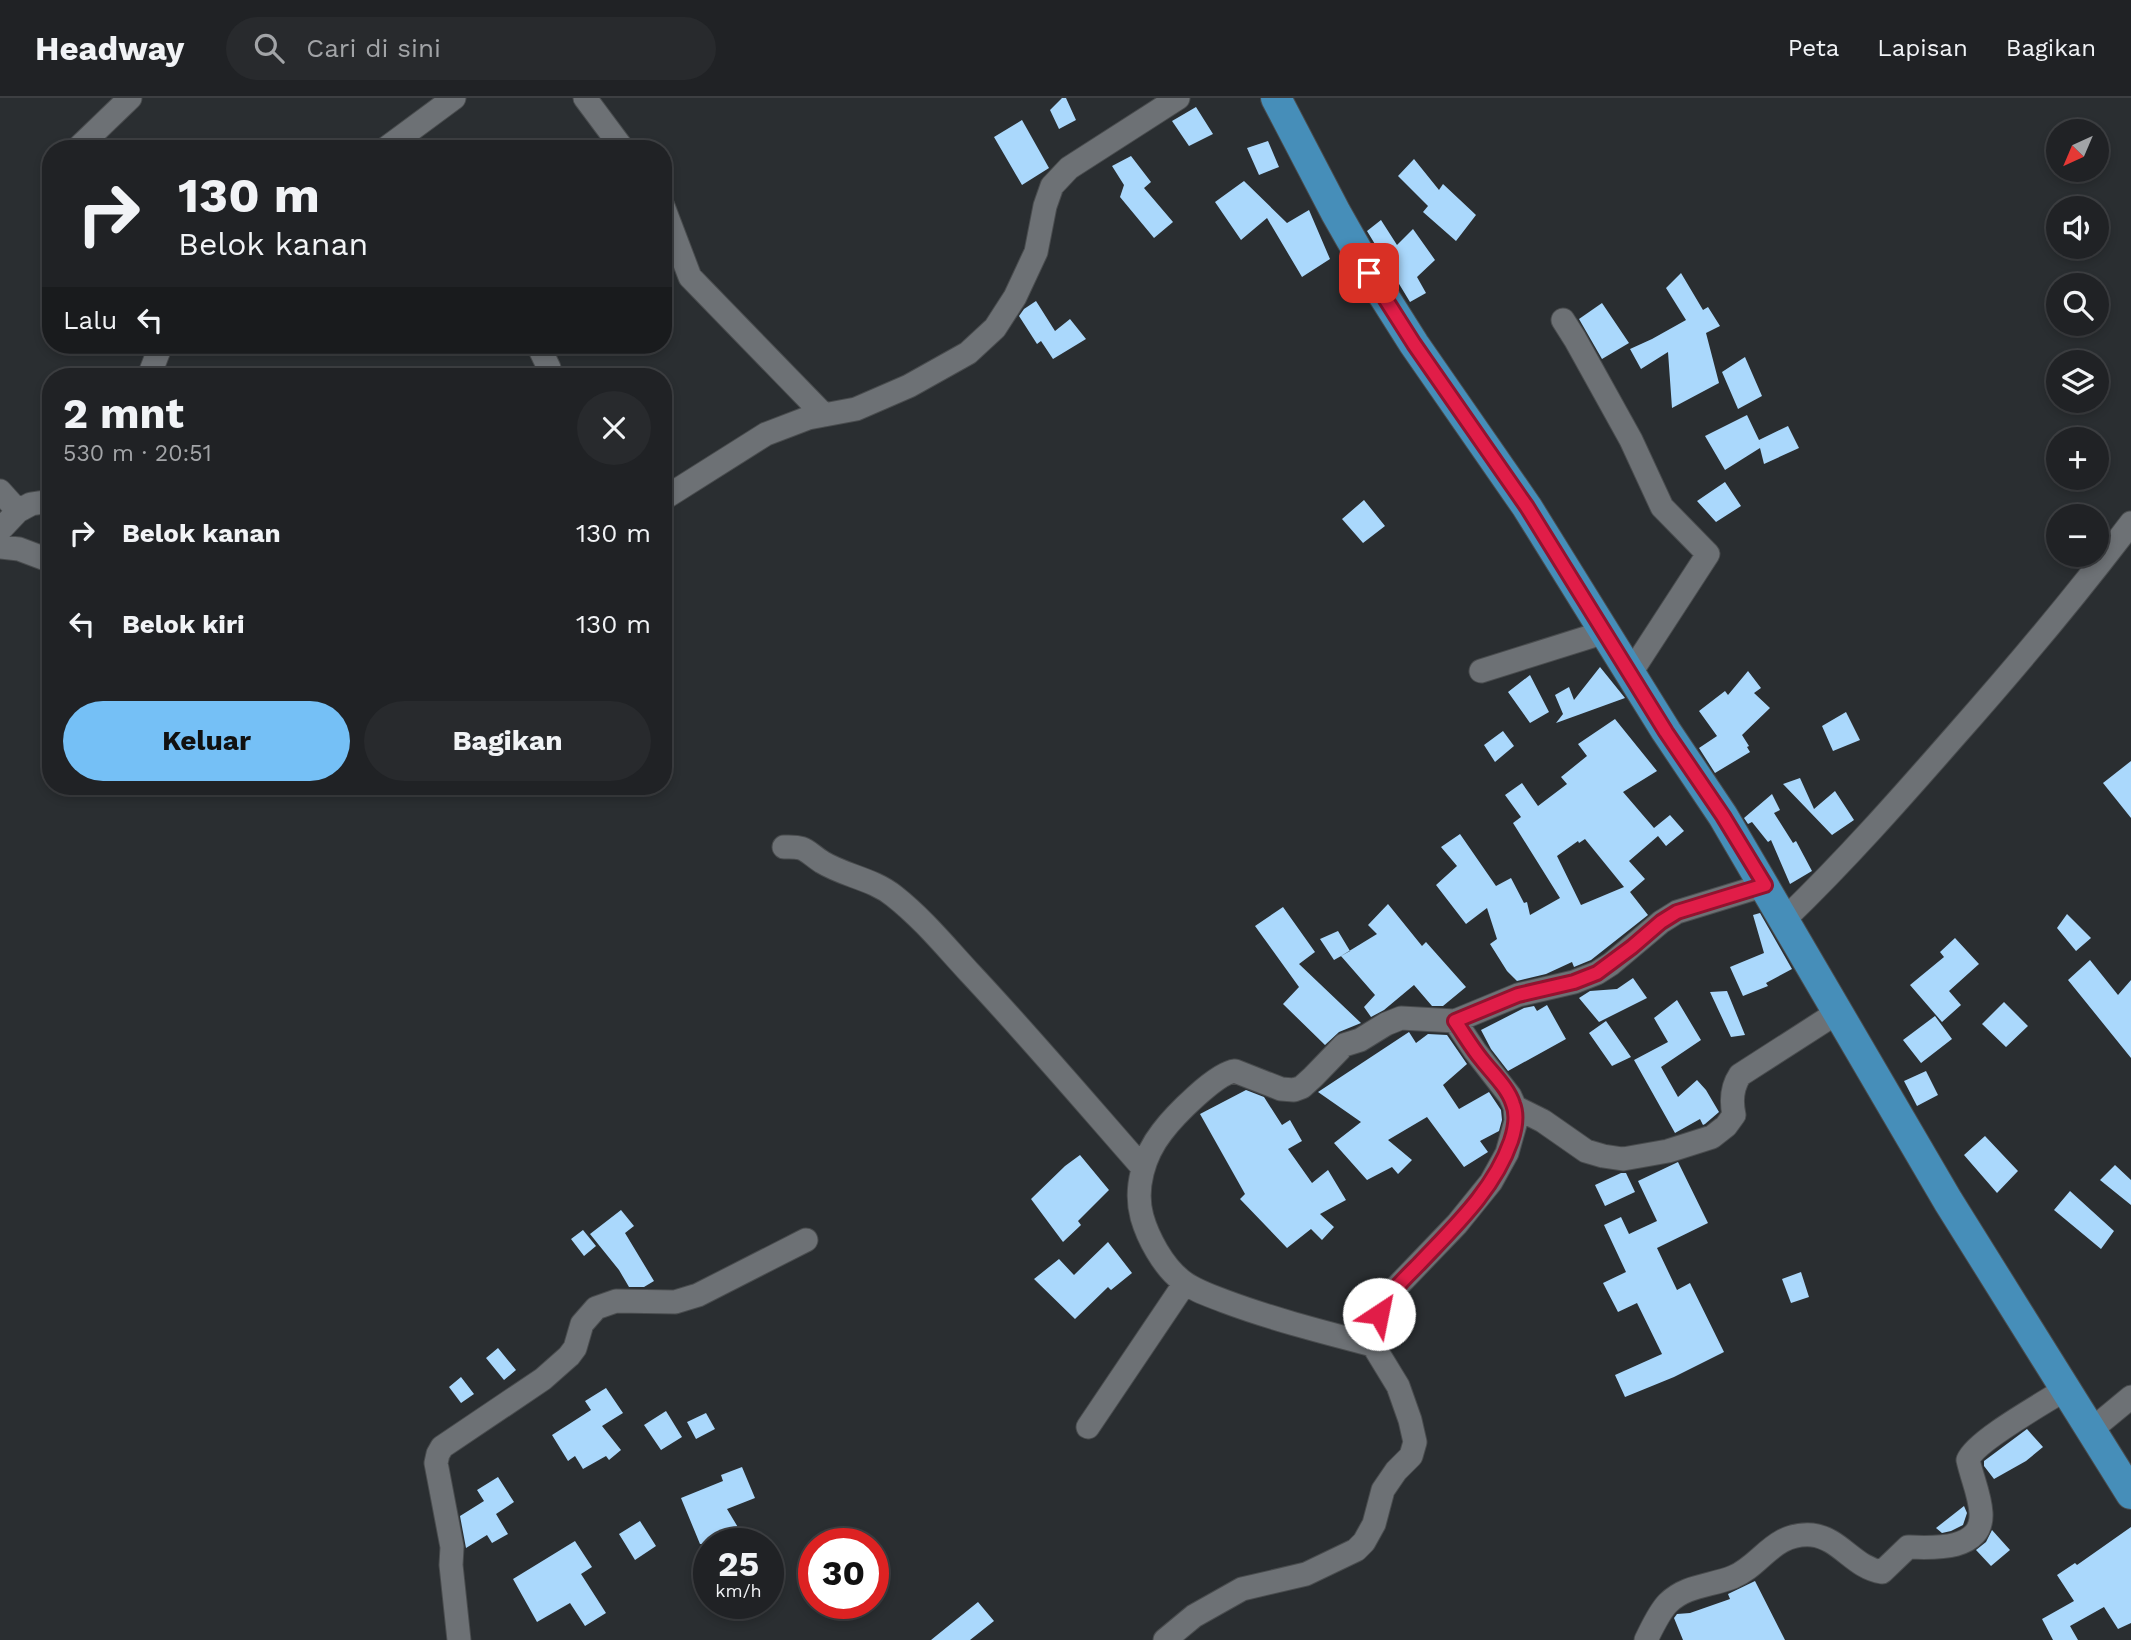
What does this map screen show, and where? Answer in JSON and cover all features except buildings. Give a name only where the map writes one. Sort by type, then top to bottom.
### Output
[{"type":"main road","points":[[1276,98],[1336,214],[1378,287],[1414,344],[1527,507],[1666,732],[1723,816],[1941,1190],[2131,1494]]},
{"type":"street","points":[[86,140],[130,98]]},
{"type":"street","points":[[585,98],[616,140]]},
{"type":"street","points":[[672,493],[766,434],[808,418],[856,409],[953,363],[982,342],[1006,313],[1028,271],[1036,252],[1052,186],[1069,168],[1178,98]]},
{"type":"street","points":[[411,140],[449,99]]},
{"type":"street","points":[[672,230],[690,277],[824,415]]},
{"type":"street","points":[[1563,320],[1631,440],[1662,508],[1708,554],[1630,674]]},
{"type":"street","points":[[0,491],[18,512]]},
{"type":"street","points":[[0,530],[18,512],[31,504],[42,502]]},
{"type":"street","points":[[1785,919],[1862,842],[1987,701],[2050,628],[2131,523]]},
{"type":"street","points":[[0,547],[19,549],[42,558]]},
{"type":"street","points":[[1481,671],[1605,632]]},
{"type":"street","points":[[784,847],[797,846],[809,850],[822,862],[878,885],[921,920],[1143,1168]]},
{"type":"street","points":[[1373,1345],[1243,1308],[1198,1291],[1174,1274],[1145,1226],[1139,1204],[1143,1168],[1155,1141],[1175,1115],[1227,1072],[1235,1072],[1281,1089],[1294,1090],[1302,1087],[1344,1045],[1360,1040],[1386,1024],[1401,1018],[1455,1021],[1518,995],[1574,982],[1597,973],[1677,912],[1765,885]]},
{"type":"street","points":[[1515,1107],[1543,1121],[1586,1151],[1603,1156],[1623,1159],[1682,1147],[1712,1137],[1726,1126],[1734,1115],[1733,1084],[1740,1075],[1838,1012]]},
{"type":"street","points":[[1165,1640],[1194,1616],[1242,1589],[1306,1574],[1356,1550],[1374,1524],[1383,1490],[1411,1456],[1415,1443],[1398,1386],[1373,1345],[1372,1330],[1386,1298],[1472,1208],[1500,1167],[1516,1121],[1515,1107],[1510,1096],[1455,1021]]},
{"type":"street","points":[[459,1640],[451,1565],[452,1546],[436,1460],[442,1447],[543,1379],[569,1356],[575,1348],[582,1324],[596,1308],[616,1301],[675,1301],[698,1295],[806,1240]]},
{"type":"street","points":[[1088,1427],[1185,1283]]},
{"type":"street","points":[[1646,1640],[1667,1604],[1677,1596],[1690,1589],[1735,1577],[1772,1546],[1786,1540],[1803,1535],[1830,1540],[1864,1566],[1882,1572],[1908,1547],[1944,1547],[1970,1538],[1980,1526],[1981,1513],[1969,1456],[1991,1438],[2064,1390]]},
{"type":"street","points":[[2090,1431],[2131,1397]]},
{"type":"route","points":[[1369,273],[1414,344],[1527,507],[1666,732],[1723,816],[1765,885],[1677,912],[1597,973],[1574,982],[1518,995],[1455,1021],[1510,1096],[1515,1107],[1513,1135],[1500,1167],[1472,1208],[1386,1298],[1379,1314]]}]
